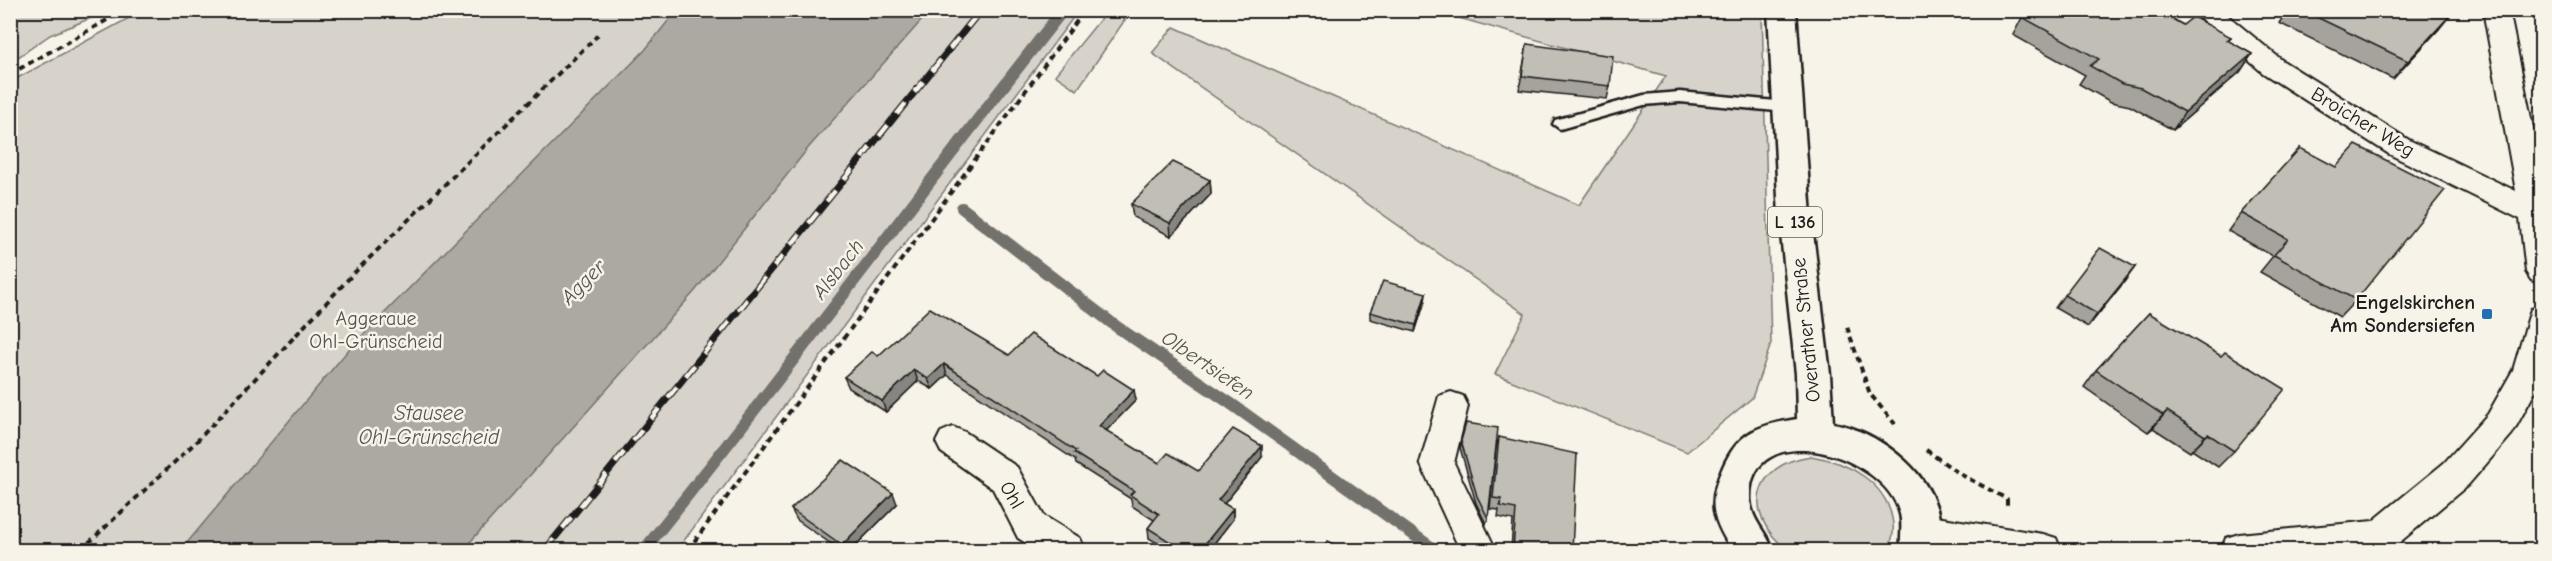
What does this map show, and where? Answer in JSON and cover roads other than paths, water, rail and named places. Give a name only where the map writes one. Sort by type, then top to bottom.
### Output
[{"type":"main road","name":"Overather Straße","points":[[1782,10],[1795,216],[1813,374],[1815,434]]},
{"type":"main road","points":[[1754,550],[1735,520],[1731,495],[1735,473],[1746,454],[1765,441],[1788,434],[1815,434],[1841,439],[1866,451],[1889,467],[1907,486],[1919,508],[1922,541]]},
{"type":"street","name":"Broicher Weg","points":[[2204,10],[2273,67],[2399,147],[2538,216]]},
{"type":"street","points":[[2496,10],[2538,216],[2541,272]]},
{"type":"street","points":[[2239,550],[2381,536],[2456,474],[2500,424],[2529,371],[2541,318]]},
{"type":"street","points":[[1451,406],[1437,463],[1478,550]]},
{"type":"street","name":"Ohl","points":[[953,442],[1005,478],[1031,527],[1067,550]]},
{"type":"street","points":[[1922,541],[2007,545],[2043,550]]},
{"type":"lane","points":[[1560,124],[1644,99],[1680,97],[1788,107]]},
{"type":"water","name":"Stausee Ohl-Grünscheid","points":[[676,11],[930,11],[809,147],[695,291],[463,550],[181,550],[350,348],[645,50]]},
{"type":"waterway","name":"Alsbach","points":[[644,550],[1063,10]]},
{"type":"waterway","name":"Olbertsiefen","points":[[962,208],[1117,327],[1230,403],[1435,550]]},
{"type":"railway","points":[[545,550],[981,10]]},
{"type":"place","name":"Engelskirchen Am Sondersiefen","points":[[2487,314]]},
{"type":"water label","name":"Agger","points":[[583,282]]},
{"type":"park label","name":"Aggeraue Ohl-Grünscheid","points":[[376,330]]}]
